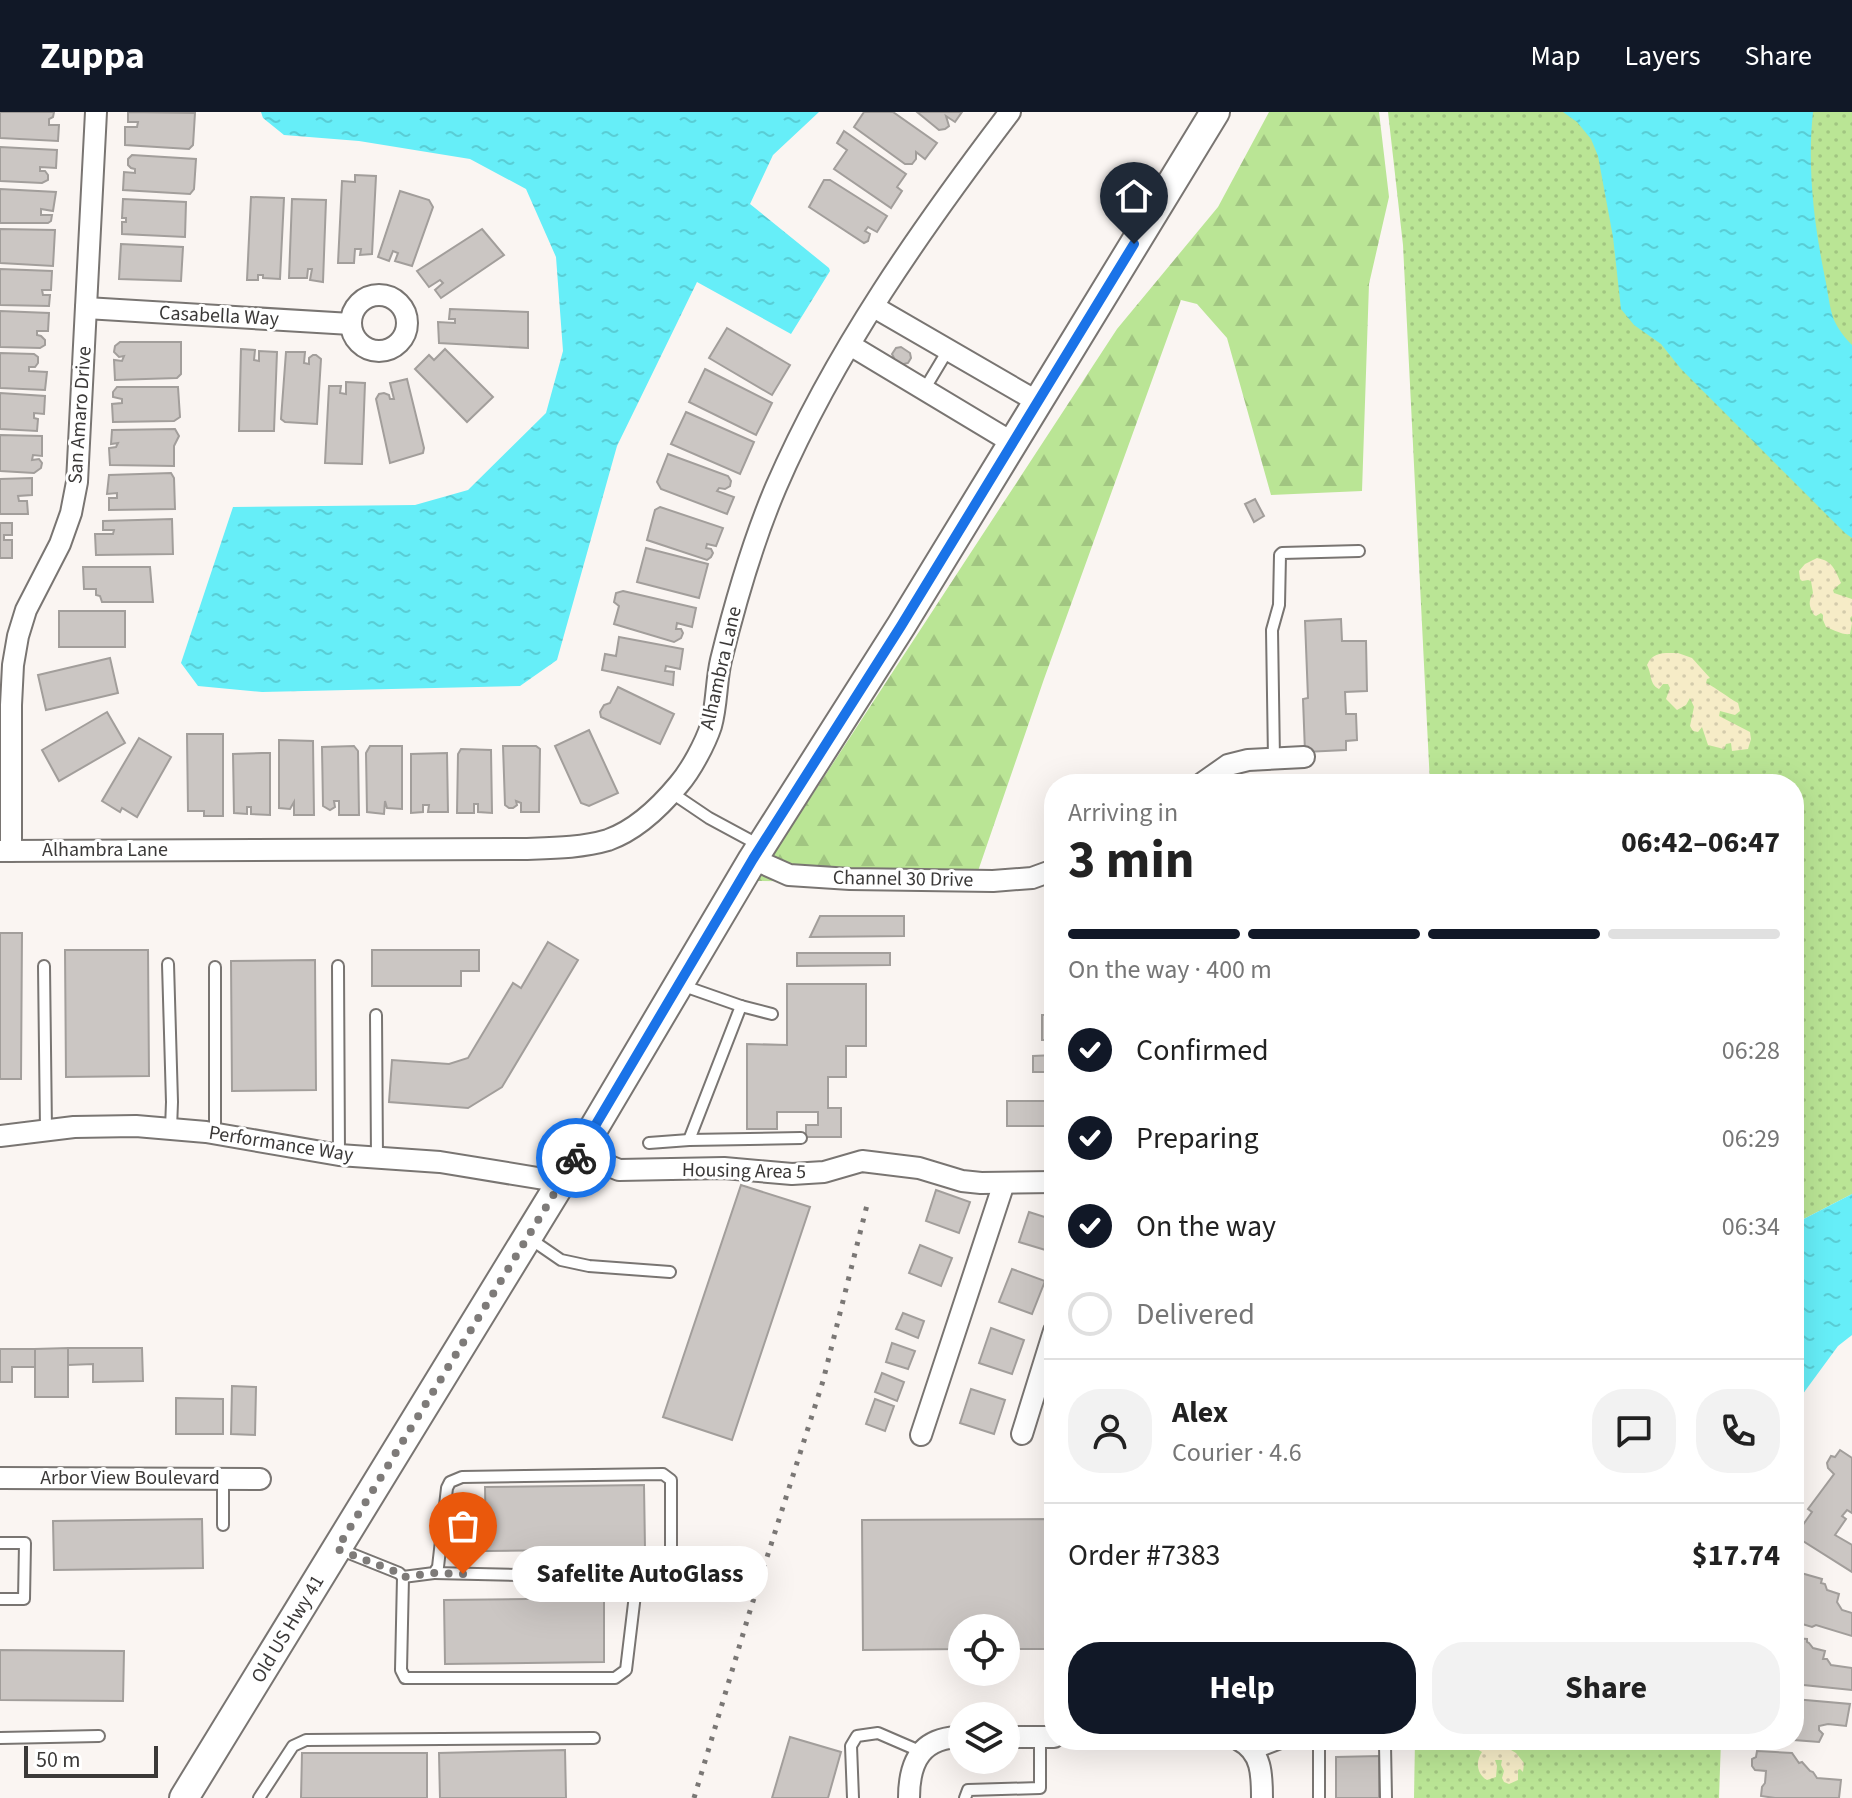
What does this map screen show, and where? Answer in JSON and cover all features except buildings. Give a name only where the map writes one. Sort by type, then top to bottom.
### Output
[{"type":"street","name":"San Amaro Drive","points":[[5,851],[13,665],[18,636],[26,610],[60,544],[77,482],[96,112]]},
{"type":"street","name":"Alhambra Lane","points":[[5,851],[570,847],[608,840],[650,814],[672,793],[692,766],[710,727],[720,665],[737,596],[775,489],[810,415],[850,345],[948,194],[1010,112]]},
{"type":"street","name":"Old US Hwy 41","points":[[191,1793],[562,1182],[757,853],[901,626],[1215,112]]},
{"type":"street","points":[[874,307],[1038,402]]},
{"type":"street","name":"Casabella Way","points":[[86,308],[351,324]]},
{"type":"street","points":[[850,345],[1013,443]]},
{"type":"street","points":[[1215,774],[1228,765],[1248,760],[1304,757]]},
{"type":"street","name":"Channel 30 Drive","points":[[757,853],[789,875],[993,881],[1032,878],[1044,874]]},
{"type":"street","name":"Performance Way","points":[[0,1136],[105,1126],[171,1129],[339,1155],[440,1162],[562,1182]]},
{"type":"street","name":"Housing Area 5","points":[[579,1153],[619,1170],[724,1168],[792,1174],[824,1172],[862,1161],[919,1168],[962,1181],[1044,1182]]},
{"type":"street","points":[[921,1435],[1004,1183]]},
{"type":"street","points":[[1022,1434],[1044,1363]]},
{"type":"street","name":"Arbor View Boulevard","points":[[0,1478],[260,1479]]},
{"type":"street","points":[[909,1798],[912,1768],[922,1752],[938,1740],[948,1737]]},
{"type":"street","points":[[1020,1737],[1044,1737]]},
{"type":"street","points":[[1249,1750],[1260,1763],[1262,1798]]},
{"type":"lane","points":[[924,390],[948,350]]},
{"type":"lane","points":[[1274,759],[1272,630],[1279,605],[1280,555],[1359,551]]},
{"type":"lane","points":[[672,793],[757,853]]},
{"type":"lane","points":[[168,964],[171,1129]]},
{"type":"lane","points":[[44,966],[46,1130]]},
{"type":"lane","points":[[338,966],[339,1155]]},
{"type":"lane","points":[[215,967],[215,1134]]},
{"type":"lane","points":[[684,976],[741,1006],[772,1014]]},
{"type":"lane","points":[[689,1140],[741,1006]]},
{"type":"lane","points":[[376,1015],[377,1158]]},
{"type":"lane","points":[[649,1143],[801,1138]]},
{"type":"lane","points":[[528,1237],[561,1260],[589,1266],[670,1272]]},
{"type":"lane","points":[[403,1577],[434,1573],[645,1577],[661,1568],[671,1552],[671,1480],[663,1474],[462,1477],[450,1482],[447,1488],[438,1567],[434,1573]]},
{"type":"lane","points":[[223,1479],[223,1525]]},
{"type":"lane","points":[[0,1543],[25,1543],[24,1599],[0,1599]]},
{"type":"lane","points":[[337,1549],[403,1577],[401,1670],[402,1676],[409,1679],[615,1678],[626,1670],[637,1578]]},
{"type":"lane","points":[[853,1798],[851,1746],[857,1736],[878,1733],[922,1752]]},
{"type":"lane","points":[[0,1738],[99,1736]]},
{"type":"lane","points":[[259,1798],[293,1746],[306,1740],[594,1738]]},
{"type":"lane","points":[[965,1798],[968,1790],[1040,1788],[1045,1750]]},
{"type":"lane","points":[[1317,1750],[1319,1798]]},
{"type":"lane","points":[[1385,1750],[1386,1798]]},
{"type":"green space","points":[[1269,112],[1379,112],[1389,197],[1369,284],[1362,491],[1271,495],[1227,338],[1197,304],[1181,300],[977,874],[912,883],[756,881],[1117,329],[1218,207]]},
{"type":"green space","points":[[1388,112],[1852,112],[1852,1194],[1804,1219],[1804,774],[1429,774],[1403,245]]},
{"type":"green space","points":[[1415,1750],[1721,1750],[1719,1798],[1414,1798]]},
{"type":"sand","points":[[1817,558],[1830,564],[1837,574],[1841,583],[1833,590],[1834,593],[1852,599],[1850,634],[1826,627],[1823,615],[1814,615],[1811,609],[1811,581],[1802,581],[1799,571]]},
{"type":"sand","points":[[1678,653],[1692,658],[1710,678],[1706,683],[1738,703],[1740,711],[1735,715],[1720,711],[1719,716],[1750,732],[1748,749],[1732,751],[1731,743],[1726,744],[1724,749],[1708,745],[1702,727],[1698,732],[1690,726],[1694,707],[1690,698],[1686,705],[1677,710],[1666,699],[1670,688],[1668,684],[1663,684],[1659,689],[1654,684],[1647,665],[1650,660],[1660,654]]},
{"type":"sand","points":[[1478,1750],[1511,1750],[1524,1763],[1523,1772],[1518,1770],[1518,1780],[1509,1784],[1504,1782],[1502,1760],[1495,1760],[1496,1777],[1487,1780],[1479,1771],[1482,1752]]},
{"type":"water","points":[[261,112],[819,112],[773,155],[750,204],[830,271],[791,334],[697,282],[617,446],[557,660],[520,686],[262,692],[198,686],[181,663],[233,507],[415,505],[468,490],[546,413],[563,351],[556,257],[526,189],[470,159],[359,141],[284,135],[263,118]]},
{"type":"water","points":[[1563,112],[1813,112],[1811,174],[1821,258],[1834,320],[1852,345],[1852,538],[1681,369],[1661,344],[1634,325],[1621,309],[1613,237],[1598,156],[1591,139],[1577,122]]},
{"type":"water","points":[[1852,1194],[1852,1335],[1838,1346],[1804,1392],[1804,1219]]},
{"type":"railway","points":[[694,1798],[823,1381],[867,1205]]},
{"type":"way so far","points":[[463,1574],[434,1573],[403,1577],[337,1549],[576,1158]]},
{"type":"place","name":"Safelite AutoGlass","points":[[463,1574]]},
{"type":"route","points":[[576,1158],[753,859],[901,626],[1134,244]]}]
